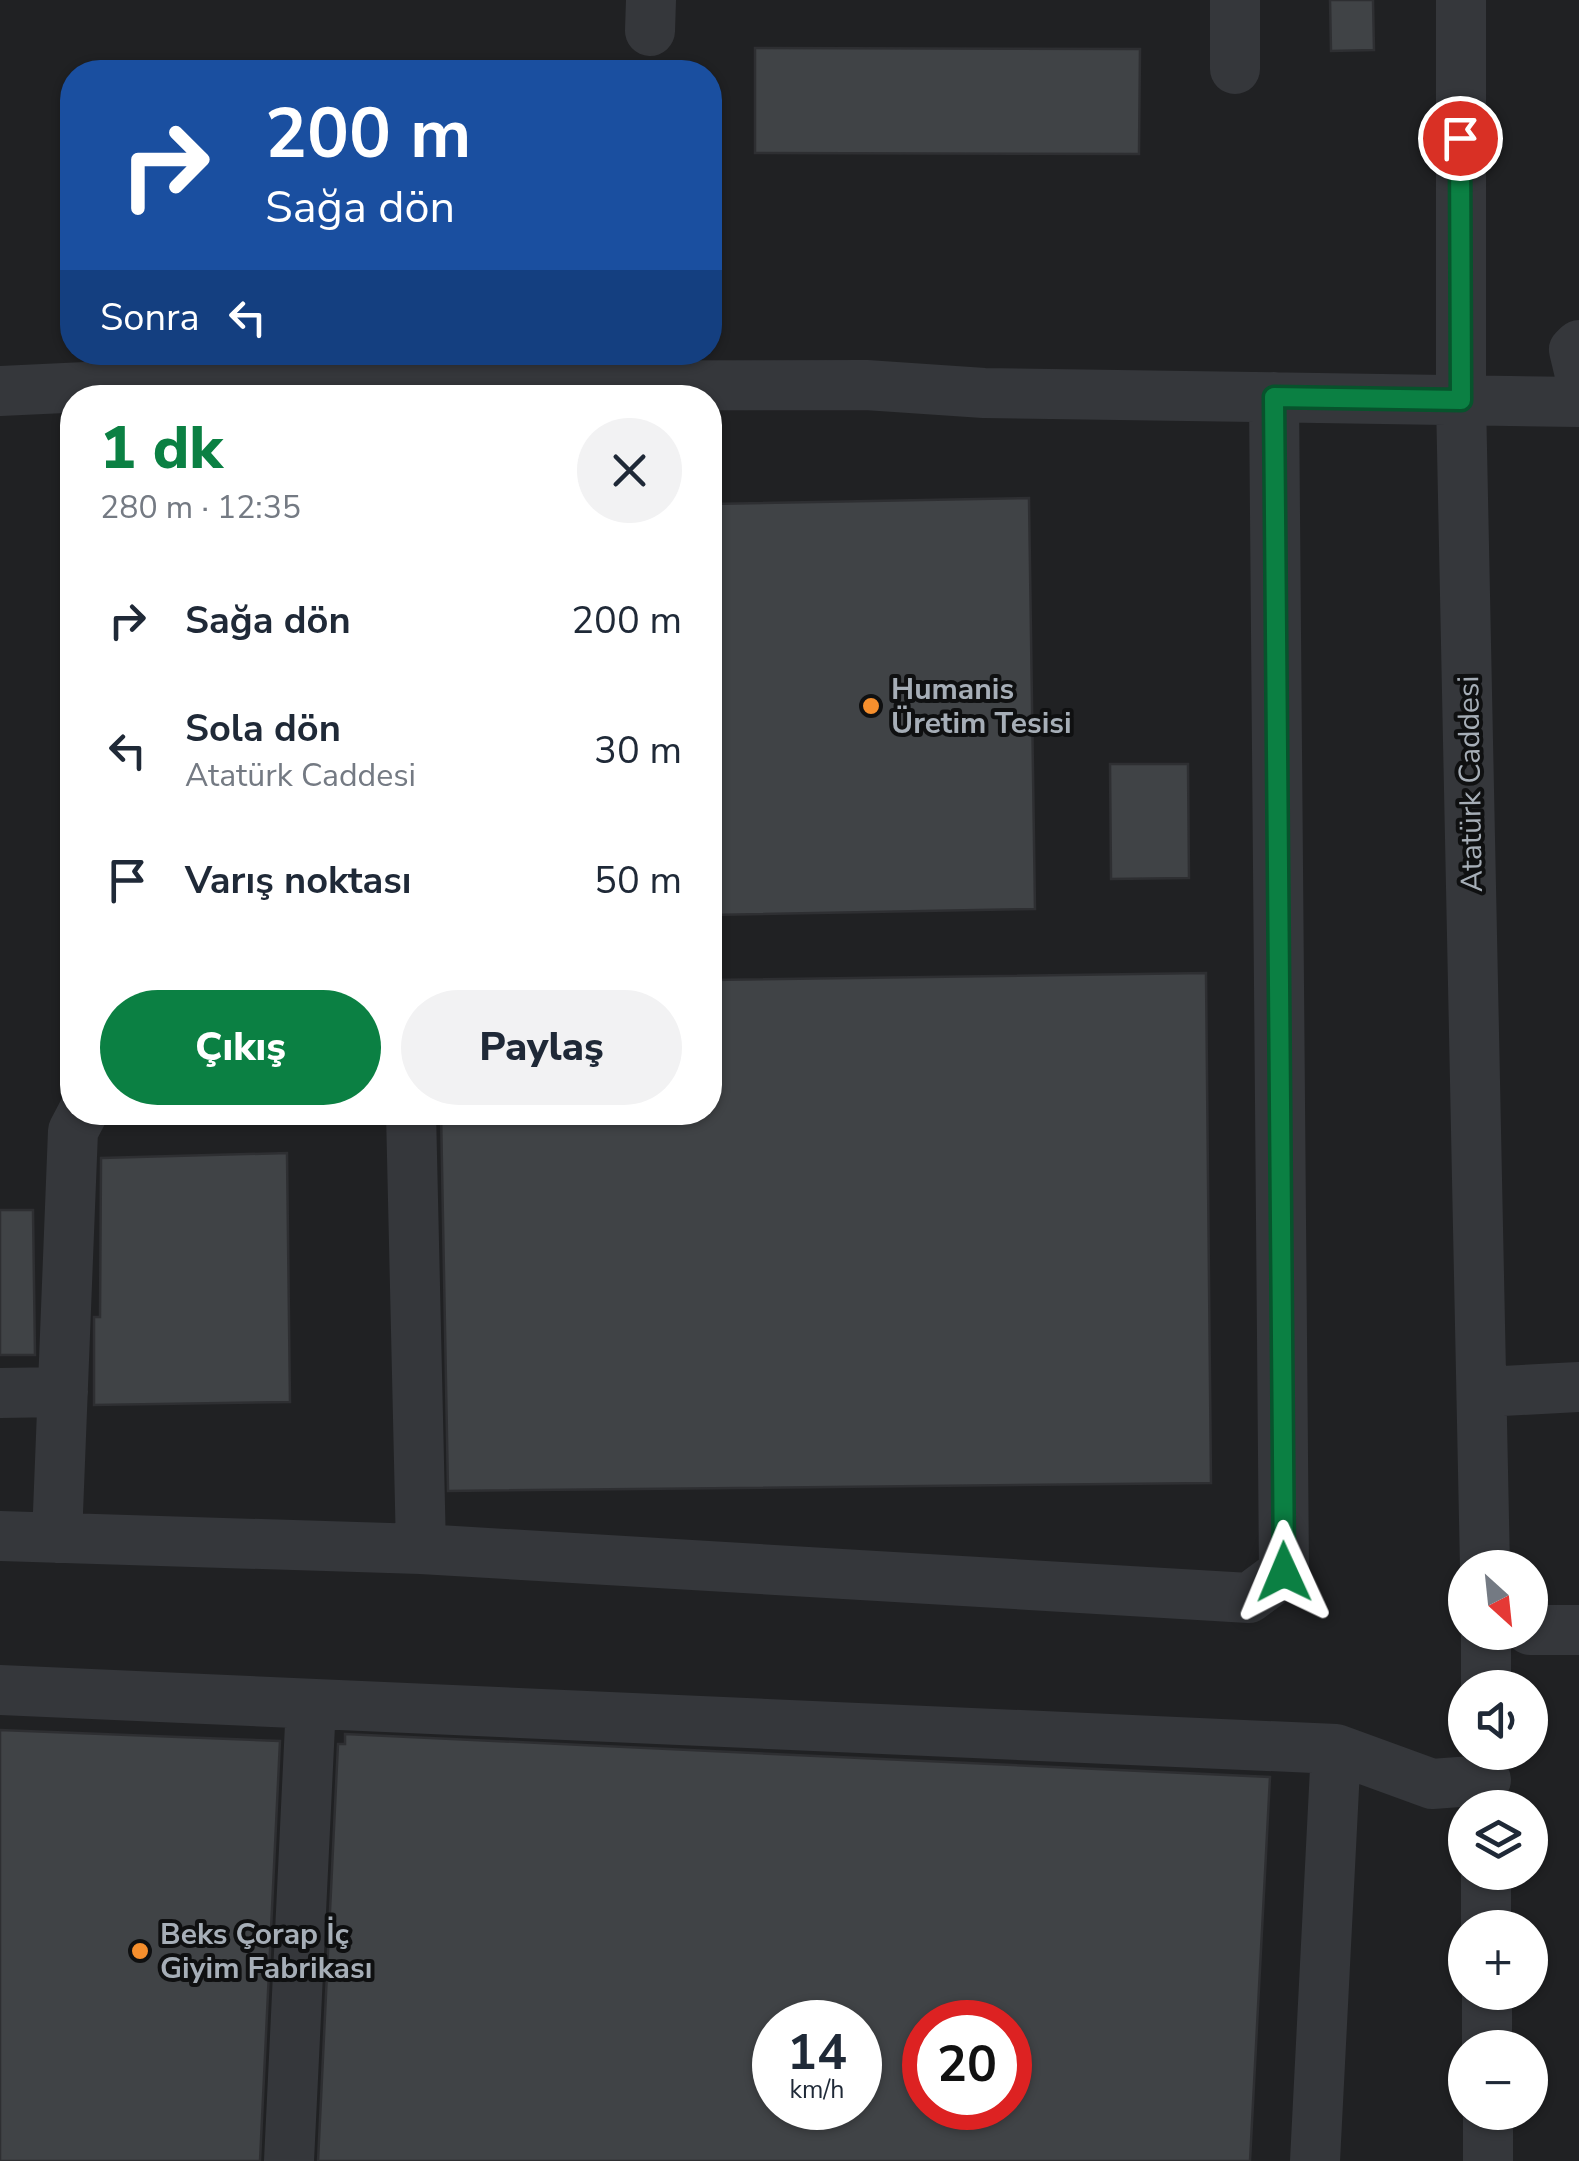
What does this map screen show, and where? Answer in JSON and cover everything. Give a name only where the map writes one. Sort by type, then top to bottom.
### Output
[{"type":"street","points":[[1235,0],[1235,69]]},
{"type":"street","name":"Atatürk Caddesi","points":[[1461,0],[1461,400],[1486,1550]]},
{"type":"street","points":[[1579,346],[1574,350],[1579,371]]},
{"type":"street","points":[[722,387],[866,385],[984,392],[1579,402]]},
{"type":"street","points":[[0,391],[60,388]]},
{"type":"street","points":[[0,1536],[421,1549],[1248,1598],[1284,1572],[1274,397]]},
{"type":"street","points":[[57,1538],[73,1131],[76,1125]]},
{"type":"street","points":[[411,1125],[421,1549]]},
{"type":"street","points":[[1484,1392],[1579,1388]]},
{"type":"street","points":[[0,1393],[62,1392]]},
{"type":"street","points":[[1548,1630],[1579,1630]]},
{"type":"street","points":[[0,1690],[1336,1749],[1432,1784],[1486,1780]]},
{"type":"street","points":[[290,2161],[311,1704]]},
{"type":"street","points":[[1316,2161],[1336,1749]]},
{"type":"street","points":[[1488,2130],[1488,2161]]},
{"type":"shaded area","points":[[0,0],[1579,0],[1579,2161],[0,2161]]},
{"type":"building","points":[[1330,0],[1373,0],[1374,50],[1331,51]]},
{"type":"building","points":[[755,48],[1140,49],[1139,154],[755,153]]},
{"type":"building","name":"Humanis Üretim Tesisi","points":[[1029,498],[1035,909],[722,915],[722,504]]},
{"type":"building","points":[[1110,764],[1188,764],[1189,878],[1111,879]]},
{"type":"building","points":[[1206,973],[1211,1483],[448,1491],[441,1125],[722,1125],[722,980]]},
{"type":"building","points":[[287,1153],[290,1402],[94,1405],[94,1317],[100,1317],[101,1158]]},
{"type":"building","points":[[0,1210],[33,1210],[35,1355],[0,1355]]},
{"type":"building","name":"Beks Çorap İç Giyim Fabrikası","points":[[0,1730],[280,1741],[260,2161],[0,2161]]},
{"type":"building","points":[[345,1734],[1270,1777],[1250,2161],[318,2161],[338,1744],[345,1744]]},
{"type":"place","name":"Humanis Üretim Tesisi","points":[[871,706]]},
{"type":"place","name":"Beks Çorap İç Giyim Fabrikası","points":[[140,1951]]},
{"type":"route","points":[[1284,1572],[1274,397],[1461,400],[1460,138]]}]
